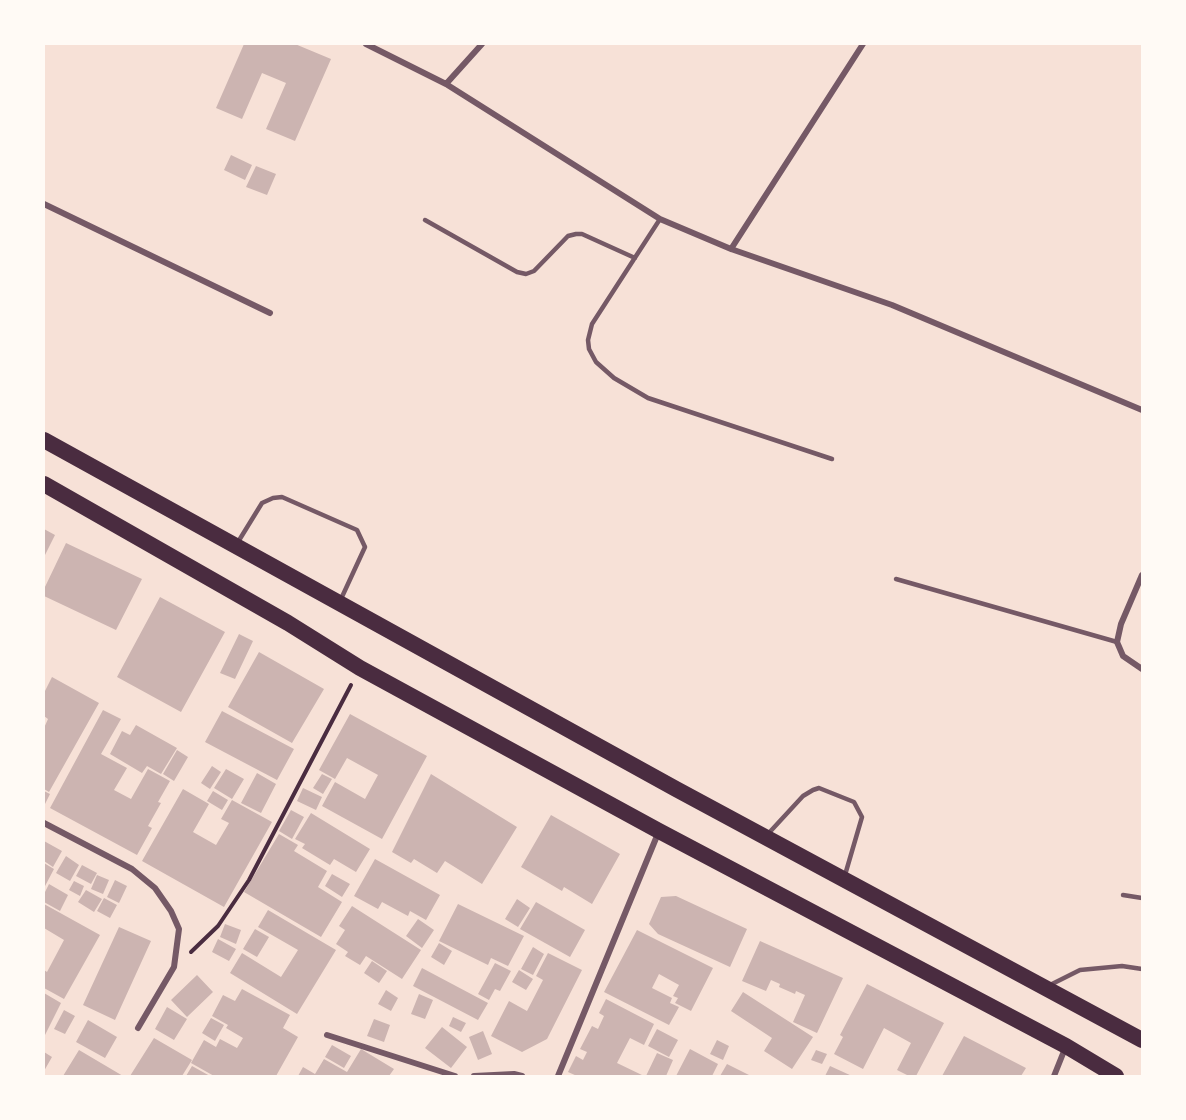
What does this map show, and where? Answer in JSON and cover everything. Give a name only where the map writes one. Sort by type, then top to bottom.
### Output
[{"type":"highway","points":[[44,440],[765,837],[1143,1040]]},
{"type":"highway","points":[[44,484],[288,623],[360,668],[659,831],[1066,1046],[1116,1077]]},
{"type":"street","points":[[366,44],[446,84],[660,219],[731,249],[892,305],[1143,410]]},
{"type":"street","points":[[446,84],[482,44]]},
{"type":"street","points":[[731,249],[863,44]]},
{"type":"street","points":[[44,204],[270,313]]},
{"type":"street","points":[[1143,575],[1121,624],[1117,642],[1123,656],[1143,669]]},
{"type":"street","points":[[44,823],[132,869],[155,888],[171,910],[178,930],[174,967],[138,1028]]},
{"type":"street","points":[[558,1077],[659,831]]},
{"type":"street","points":[[327,1035],[455,1077]]},
{"type":"street","points":[[1054,1077],[1066,1046]]},
{"type":"street","points":[[474,1077],[514,1074],[522,1077]]},
{"type":"lane","points":[[660,219],[592,324],[588,340],[589,349],[596,362],[614,378],[648,398],[832,459]]},
{"type":"lane","points":[[425,220],[517,272],[526,274],[534,271],[568,236],[576,234],[582,234],[635,258]]},
{"type":"lane","points":[[234,546],[262,503],[273,498],[282,497],[357,530],[365,547],[339,604]]},
{"type":"lane","points":[[896,579],[1117,642]]},
{"type":"lane","points":[[765,837],[803,796],[813,790],[819,788],[854,802],[862,817],[844,879]]},
{"type":"lane","points":[[1123,895],[1143,898]]},
{"type":"lane","points":[[1045,988],[1080,970],[1122,966],[1143,969]]},
{"type":"path","points":[[174,967],[218,926],[249,880],[360,668]]},
{"type":"building","points":[[244,44],[295,44],[331,59],[295,141],[266,129],[286,83],[262,73],[242,119],[216,108]]},
{"type":"building","points":[[231,155],[252,165],[245,180],[224,170]]},
{"type":"building","points":[[256,166],[276,174],[267,195],[246,187]]},
{"type":"building","points":[[44,529],[55,535],[44,557]]},
{"type":"building","points":[[66,543],[142,579],[116,630],[44,596],[44,589]]},
{"type":"building","points":[[160,597],[225,632],[181,712],[117,677]]},
{"type":"building","points":[[239,634],[253,641],[235,679],[220,673]]},
{"type":"building","points":[[259,652],[324,689],[292,743],[228,707]]},
{"type":"building","points":[[52,677],[99,703],[49,792],[44,789],[44,728],[48,719],[44,716],[44,693]]},
{"type":"building","points":[[103,710],[121,719],[101,754],[127,768],[114,790],[131,799],[148,769],[170,781],[148,826],[152,828],[137,855],[50,808]]},
{"type":"building","points":[[222,711],[294,749],[277,780],[205,742]]},
{"type":"building","points":[[350,714],[427,756],[382,839],[322,806],[335,782],[365,799],[378,775],[347,758],[335,779],[319,770]]},
{"type":"building","points":[[136,725],[177,748],[161,774],[147,766],[142,773],[110,754],[122,731],[130,735]]},
{"type":"building","points":[[177,750],[188,757],[174,781],[163,774]]},
{"type":"building","points":[[212,766],[221,772],[210,789],[201,783]]},
{"type":"building","points":[[226,769],[244,779],[232,799],[214,788]]},
{"type":"building","points":[[257,773],[276,784],[261,813],[241,803]]},
{"type":"building","points":[[322,774],[332,779],[323,794],[313,788]]},
{"type":"building","points":[[431,774],[517,827],[482,884],[445,861],[437,873],[414,859],[411,863],[392,852]]},
{"type":"building","points":[[303,788],[322,797],[316,810],[297,801]]},
{"type":"building","points":[[183,789],[209,804],[193,832],[216,845],[229,823],[221,819],[232,800],[272,822],[224,907],[142,861]]},
{"type":"building","points":[[44,791],[50,794],[44,806]]},
{"type":"building","points":[[213,791],[228,800],[222,810],[207,801]]},
{"type":"building","points":[[291,810],[304,817],[292,839],[279,831]]},
{"type":"building","points":[[311,813],[370,849],[356,872],[334,859],[330,865],[302,848],[305,844],[295,839]]},
{"type":"building","points":[[551,815],[620,854],[592,904],[564,887],[562,891],[521,867]]},
{"type":"building","points":[[279,834],[298,845],[294,851],[327,871],[318,887],[342,902],[321,937],[244,892]]},
{"type":"building","points":[[44,841],[62,851],[53,867],[44,861]]},
{"type":"building","points":[[66,856],[79,865],[70,881],[56,873]]},
{"type":"building","points":[[375,859],[440,895],[426,920],[410,911],[408,916],[382,902],[378,909],[354,896]]},
{"type":"building","points":[[44,863],[54,869],[44,888]]},
{"type":"building","points":[[82,865],[97,873],[91,884],[76,876]]},
{"type":"building","points":[[332,874],[350,884],[342,897],[325,886]]},
{"type":"building","points":[[97,875],[109,880],[103,894],[91,889]]},
{"type":"building","points":[[115,880],[127,886],[119,903],[107,897]]},
{"type":"building","points":[[74,881],[84,886],[80,896],[69,890]]},
{"type":"building","points":[[49,884],[68,895],[60,911],[44,902],[44,894]]},
{"type":"building","points":[[86,890],[102,899],[94,912],[78,902]]},
{"type":"building","points":[[676,896],[747,929],[730,967],[658,934],[649,924],[661,897]]},
{"type":"building","points":[[104,898],[117,905],[110,918],[97,911]]},
{"type":"building","points":[[517,899],[530,908],[518,927],[505,919]]},
{"type":"building","points":[[536,902],[585,930],[570,957],[520,929]]},
{"type":"building","points":[[44,904],[100,935],[64,999],[44,988],[44,970],[47,972],[64,940],[44,928]]},
{"type":"building","points":[[458,904],[524,936],[508,966],[491,958],[488,965],[439,941]]},
{"type":"building","points":[[352,906],[421,950],[402,979],[366,956],[360,965],[345,956],[348,952],[336,944],[345,930],[339,926]]},
{"type":"building","points":[[268,910],[336,950],[297,1014],[230,973],[242,953],[281,977],[298,950],[258,927]]},
{"type":"building","points":[[418,919],[434,930],[422,948],[406,936]]},
{"type":"building","points":[[225,924],[241,930],[236,944],[220,937]]},
{"type":"building","points":[[119,927],[151,941],[115,1020],[83,1005]]},
{"type":"building","points":[[255,929],[269,937],[257,957],[243,949]]},
{"type":"building","points":[[637,930],[713,968],[691,1011],[675,1003],[678,998],[673,996],[679,985],[659,974],[652,988],[672,998],[670,1003],[679,1007],[669,1025],[604,992]]},
{"type":"building","points":[[218,939],[236,949],[229,961],[212,952]]},
{"type":"building","points":[[760,941],[843,978],[817,1033],[793,1022],[805,995],[796,991],[795,994],[779,987],[780,984],[771,980],[766,991],[742,981]]},
{"type":"building","points":[[439,943],[452,951],[444,965],[431,957]]},
{"type":"building","points":[[533,947],[544,954],[533,975],[521,969]]},
{"type":"building","points":[[548,953],[582,970],[547,1039],[522,1052],[491,1036],[509,1001],[527,1011],[543,980],[536,976]]},
{"type":"building","points":[[372,961],[387,971],[379,983],[364,973]]},
{"type":"building","points":[[495,963],[511,971],[500,991],[495,989],[489,1000],[478,994]]},
{"type":"building","points":[[422,968],[488,1003],[478,1020],[413,986]]},
{"type":"building","points":[[519,970],[533,979],[526,990],[512,982]]},
{"type":"building","points":[[197,975],[213,992],[187,1017],[171,1000]]},
{"type":"building","points":[[867,984],[944,1023],[916,1076],[909,1076],[897,1070],[911,1043],[884,1028],[863,1069],[834,1054],[843,1037],[840,1035]]},
{"type":"building","points":[[242,989],[290,1015],[283,1028],[298,1037],[276,1076],[214,1076],[191,1063],[204,1040],[216,1047],[220,1039],[237,1048],[243,1038],[226,1028],[228,1025],[212,1016],[223,995],[235,1001]]},
{"type":"building","points":[[386,990],[398,998],[391,1011],[378,1004]]},
{"type":"building","points":[[743,992],[813,1037],[792,1069],[764,1051],[772,1038],[731,1011]]},
{"type":"building","points":[[44,993],[61,1003],[44,1037]]},
{"type":"building","points":[[419,994],[433,1000],[425,1019],[411,1014]]},
{"type":"building","points":[[606,999],[654,1024],[644,1045],[630,1038],[617,1063],[644,1076],[577,1076],[568,1072],[576,1056],[583,1060],[587,1052],[580,1049],[592,1026],[598,1029],[604,1016],[599,1013]]},
{"type":"building","points":[[167,1007],[187,1019],[174,1040],[155,1029]]},
{"type":"building","points":[[64,1010],[75,1016],[65,1034],[54,1029]]},
{"type":"building","points":[[453,1017],[466,1023],[461,1032],[449,1026]]},
{"type":"building","points":[[211,1018],[224,1025],[215,1041],[202,1033]]},
{"type":"building","points":[[374,1019],[390,1025],[384,1042],[367,1036]]},
{"type":"building","points":[[88,1020],[117,1037],[105,1058],[76,1042]]},
{"type":"building","points":[[442,1027],[467,1047],[451,1068],[425,1048]]},
{"type":"building","points":[[657,1029],[678,1040],[669,1057],[648,1046]]},
{"type":"building","points":[[483,1031],[492,1054],[478,1060],[469,1037]]},
{"type":"building","points":[[964,1036],[1026,1068],[1021,1076],[942,1076]]},
{"type":"building","points":[[154,1038],[192,1060],[182,1076],[130,1076]]},
{"type":"building","points":[[717,1040],[729,1046],[723,1060],[710,1054]]},
{"type":"building","points":[[332,1045],[351,1056],[344,1068],[325,1057]]},
{"type":"building","points":[[361,1049],[394,1069],[389,1076],[298,1076],[303,1067],[315,1074],[324,1059],[347,1072]]},
{"type":"building","points":[[690,1049],[718,1064],[712,1076],[676,1076]]},
{"type":"building","points":[[79,1050],[123,1076],[63,1076]]},
{"type":"building","points":[[816,1050],[827,1054],[822,1064],[811,1060]]},
{"type":"building","points":[[44,1052],[52,1057],[44,1071]]},
{"type":"building","points":[[657,1053],[673,1060],[666,1076],[646,1076]]},
{"type":"building","points":[[727,1064],[751,1076],[720,1076]]},
{"type":"building","points":[[192,1066],[210,1076],[186,1076]]},
{"type":"building","points":[[830,1066],[852,1076],[825,1076]]}]
